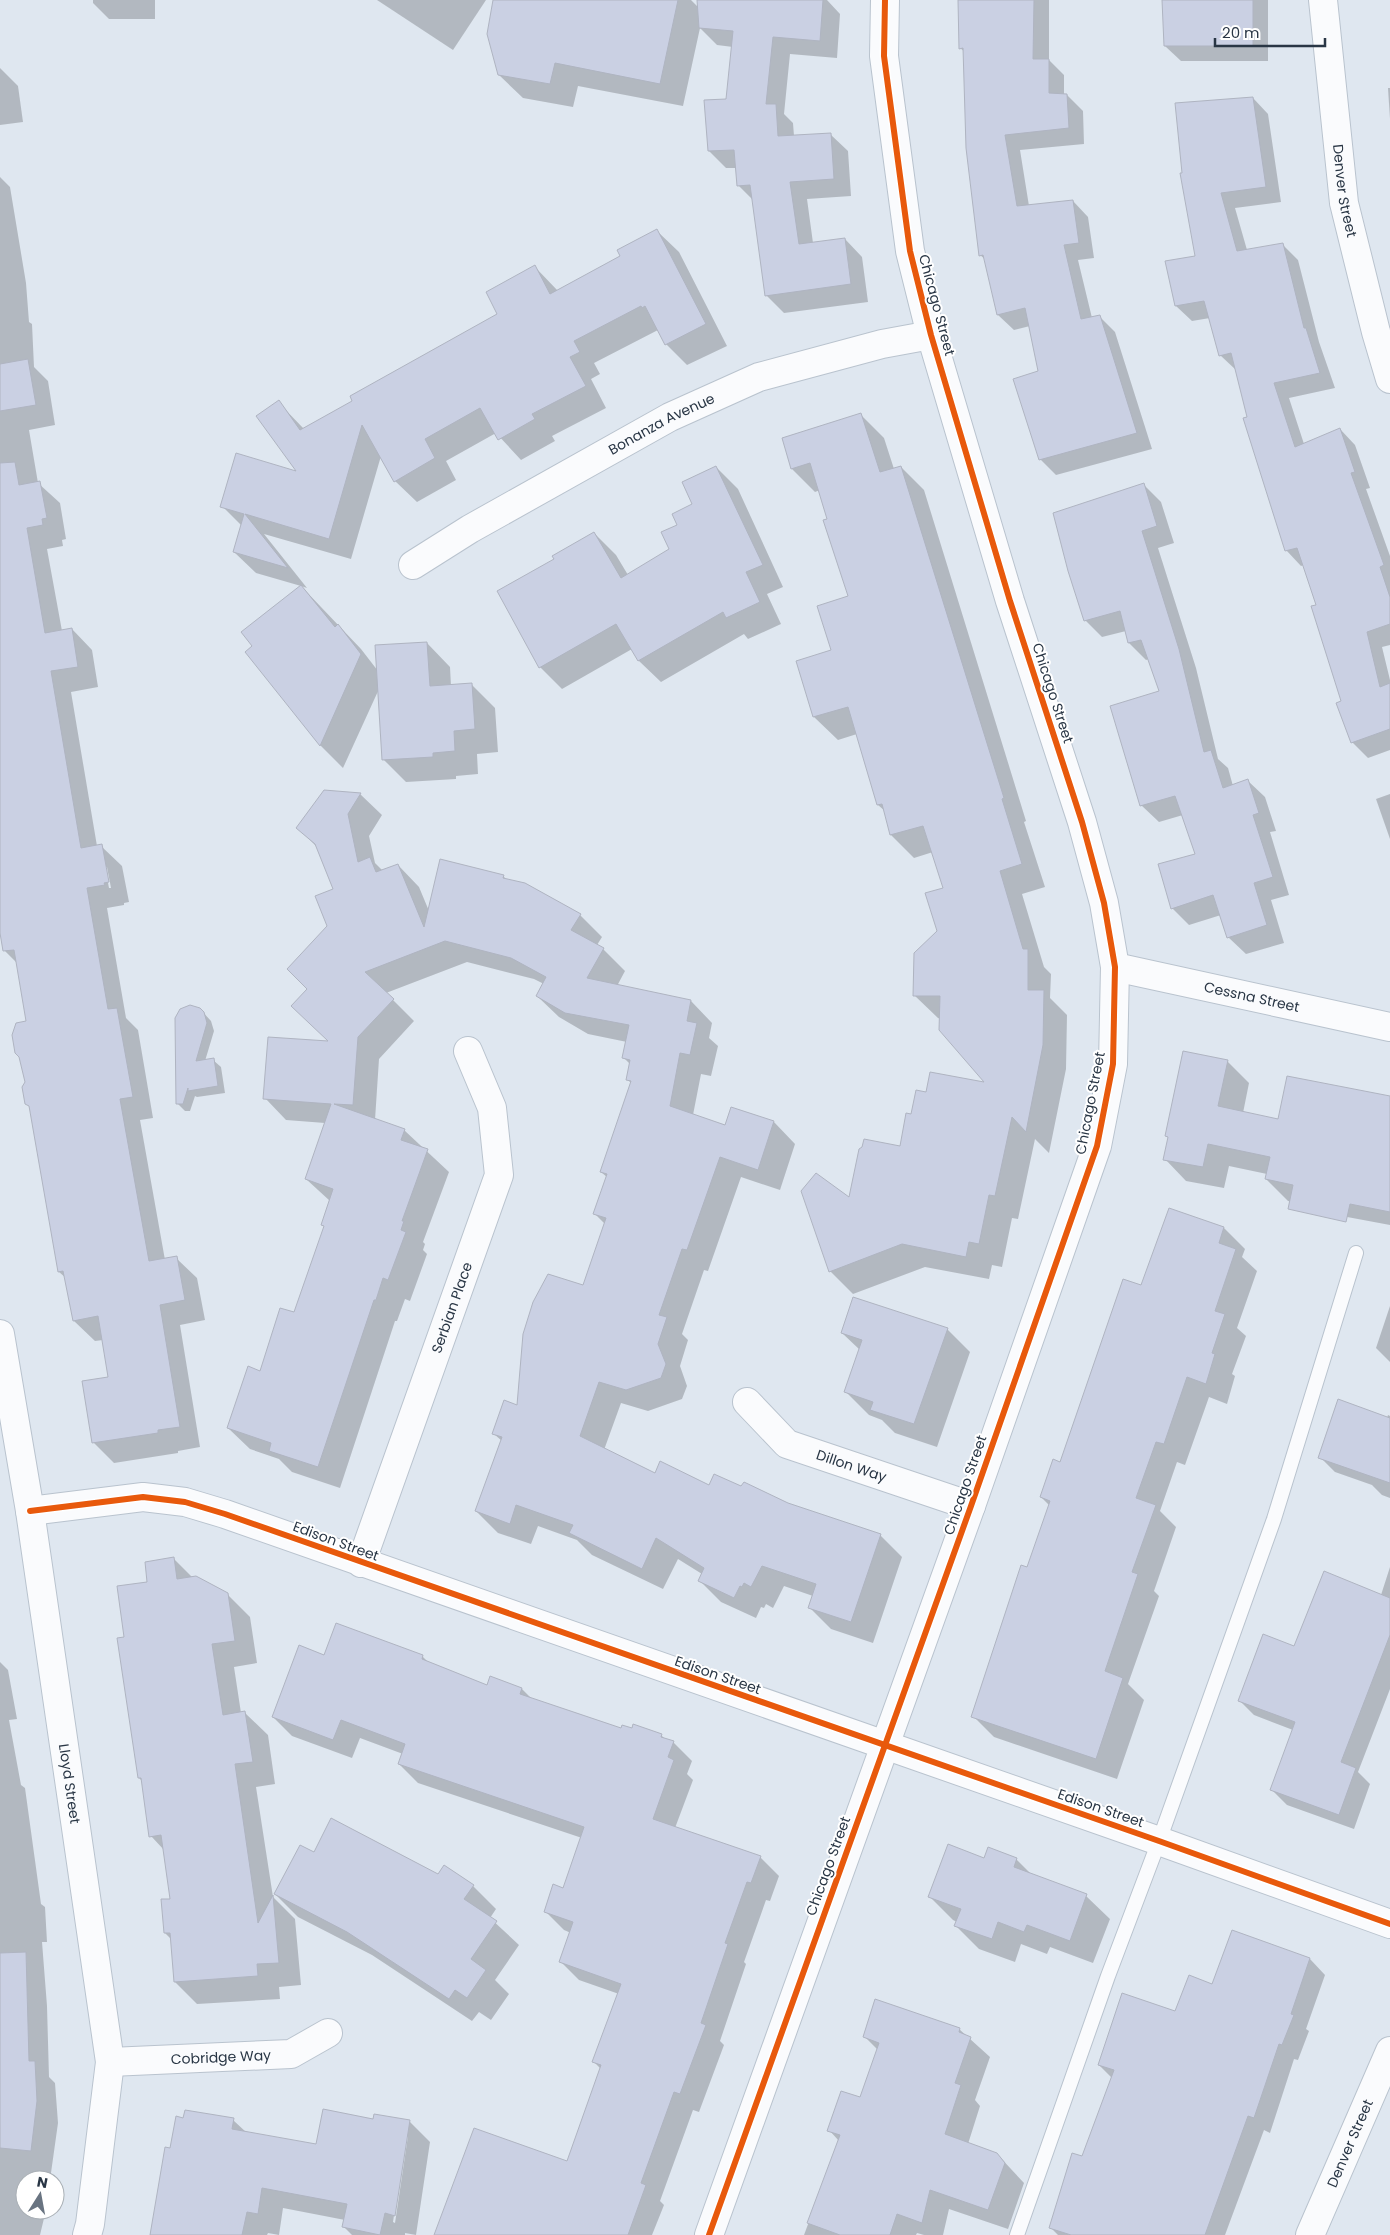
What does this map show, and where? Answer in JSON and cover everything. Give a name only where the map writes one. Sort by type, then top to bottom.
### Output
[{"type":"street","name":"Chicago Street","points":[[709,2235],[971,1506],[1097,1146],[1113,1064],[1114,967],[1104,903],[1082,822],[1010,601],[931,335],[910,251],[884,56],[885,0]]},
{"type":"street","name":"Denver Street","points":[[1322,0],[1344,203],[1376,332],[1390,378]]},
{"type":"street","name":"Bonanza Avenue","points":[[414,565],[470,529],[670,417],[741,385],[759,377],[882,344],[931,335]]},
{"type":"street","name":"Cessna Street","points":[[1114,967],[1390,1027]]},
{"type":"street","name":"Serbian Place","points":[[361,1563],[499,1174],[492,1108],[468,1050]]},
{"type":"street","name":"Lloyd Street","points":[[0,1334],[30,1511],[110,2062],[90,2224],[86,2235]]},
{"type":"street","name":"Dillon Way","points":[[747,1402],[787,1444],[971,1506]]},
{"type":"street","name":"Edison Street","points":[[30,1511],[143,1497],[185,1502],[1159,1841],[1390,1924]]},
{"type":"street","name":"Cobridge Way","points":[[110,2062],[292,2054],[328,2033]]},
{"type":"street","name":"Denver Street","points":[[1310,2235],[1390,2051]]},
{"type":"lane","points":[[1017,2235],[1108,1976],[1159,1841],[1274,1519],[1356,1253]]},
{"type":"building","points":[[493,0],[678,0],[660,84],[555,63],[550,84],[498,75],[487,34]]},
{"type":"building","points":[[697,0],[823,0],[820,41],[773,37],[766,104],[776,104],[778,136],[831,133],[834,179],[790,182],[799,244],[845,238],[851,284],[765,296],[750,185],[737,186],[734,150],[708,151],[704,100],[726,99],[733,31],[699,28]]},
{"type":"building","points":[[958,0],[1034,0],[1033,59],[1049,59],[1049,93],[1067,94],[1069,128],[1005,135],[1017,206],[1073,200],[1079,243],[1064,245],[1081,319],[1100,315],[1137,433],[1039,460],[1013,379],[1038,371],[1025,308],[997,315],[983,255],[979,256],[966,148],[963,48],[959,49]]},
{"type":"building","points":[[1162,0],[1253,0],[1253,46],[1164,46]]},
{"type":"building","points":[[1253,97],[1266,187],[1221,193],[1237,251],[1283,243],[1304,328],[1306,328],[1320,373],[1274,383],[1295,447],[1340,428],[1355,472],[1351,473],[1384,565],[1380,567],[1390,597],[1390,624],[1367,632],[1380,687],[1390,683],[1390,729],[1351,743],[1336,703],[1341,701],[1311,606],[1316,605],[1297,548],[1285,551],[1243,418],[1247,417],[1231,353],[1219,356],[1204,301],[1175,306],[1165,261],[1195,256],[1180,173],[1182,173],[1175,103]]},
{"type":"building","points":[[657,229],[706,324],[665,345],[645,306],[642,308],[641,306],[574,341],[580,352],[570,357],[586,386],[532,414],[535,419],[498,440],[480,408],[425,439],[435,458],[394,482],[362,425],[329,539],[245,514],[288,568],[233,552],[244,514],[220,507],[236,453],[296,471],[256,416],[279,400],[300,430],[352,401],[350,396],[497,314],[486,292],[535,265],[550,294],[620,256],[617,250]]},
{"type":"building","points":[[28,359],[36,405],[0,411],[0,364]]},
{"type":"building","points":[[861,413],[880,472],[901,466],[1004,798],[1002,799],[1022,864],[1000,871],[1023,949],[1028,949],[1028,990],[1044,990],[1043,1045],[1026,1132],[1012,1117],[995,1196],[989,1195],[979,1244],[969,1242],[966,1257],[902,1244],[829,1272],[801,1191],[816,1173],[849,1197],[859,1149],[862,1147],[864,1139],[900,1146],[906,1113],[911,1114],[916,1090],[926,1092],[930,1072],[984,1082],[939,1030],[940,996],[913,996],[914,953],[937,931],[925,893],[943,888],[923,826],[890,835],[882,804],[877,805],[848,707],[813,717],[796,661],[831,650],[817,606],[848,596],[823,520],[827,519],[810,463],[791,469],[782,438]]},
{"type":"building","points":[[15,462],[19,485],[40,481],[47,518],[42,519],[43,525],[27,528],[45,633],[72,628],[78,667],[51,671],[81,848],[102,844],[109,882],[104,883],[105,885],[87,888],[108,1009],[117,1008],[133,1097],[120,1099],[149,1261],[177,1256],[185,1300],[160,1305],[180,1427],[158,1430],[158,1433],[92,1443],[82,1381],[108,1377],[98,1316],[73,1321],[63,1271],[58,1272],[29,1106],[25,1104],[22,1087],[25,1082],[19,1057],[15,1053],[12,1035],[16,1023],[26,1021],[14,950],[3,951],[0,933],[0,463]]},
{"type":"building","points":[[716,466],[763,565],[746,572],[760,602],[726,618],[723,612],[638,661],[616,624],[539,668],[497,591],[554,559],[552,556],[594,532],[621,578],[669,549],[661,532],[677,525],[672,514],[692,504],[682,482]]},
{"type":"building","points":[[1144,483],[1157,526],[1142,531],[1179,649],[1204,752],[1211,750],[1223,788],[1248,779],[1259,813],[1253,815],[1273,877],[1254,883],[1267,925],[1227,938],[1213,895],[1171,909],[1158,864],[1195,854],[1175,796],[1140,806],[1110,706],[1159,691],[1141,640],[1128,643],[1120,611],[1084,621],[1068,571],[1053,513]]},
{"type":"building","points":[[301,585],[335,627],[338,624],[361,654],[320,746],[245,652],[252,646],[241,632]]},
{"type":"building","points":[[427,642],[430,686],[472,683],[475,729],[454,731],[455,751],[433,753],[433,757],[382,760],[375,645]]},
{"type":"building","points":[[324,790],[361,793],[348,814],[358,862],[370,857],[376,872],[398,864],[424,927],[440,859],[504,875],[503,878],[525,883],[581,914],[571,930],[604,948],[587,978],[691,1000],[687,1021],[697,1023],[690,1055],[680,1053],[670,1106],[725,1125],[731,1107],[774,1121],[758,1170],[720,1157],[687,1250],[682,1249],[659,1315],[667,1317],[658,1344],[666,1364],[661,1378],[626,1390],[599,1382],[580,1436],[655,1473],[660,1461],[709,1485],[714,1474],[741,1486],[744,1482],[788,1503],[881,1534],[851,1622],[808,1608],[816,1584],[762,1566],[751,1587],[744,1583],[742,1587],[740,1586],[734,1598],[698,1581],[704,1568],[656,1538],[642,1569],[569,1533],[573,1525],[516,1505],[510,1524],[475,1511],[502,1437],[492,1434],[504,1400],[517,1405],[523,1334],[533,1302],[548,1274],[583,1285],[606,1218],[593,1214],[607,1174],[600,1172],[631,1081],[626,1080],[630,1060],[622,1058],[629,1025],[565,1013],[536,996],[546,977],[511,958],[445,941],[365,972],[394,999],[358,1037],[353,1105],[334,1104],[405,1129],[401,1140],[428,1149],[402,1221],[404,1221],[401,1230],[406,1232],[388,1280],[383,1278],[376,1300],[374,1300],[318,1467],[269,1451],[271,1443],[227,1428],[248,1366],[260,1371],[280,1308],[294,1312],[324,1226],[321,1225],[333,1189],[305,1179],[331,1104],[263,1099],[268,1037],[328,1041],[291,1006],[307,989],[287,969],[327,926],[315,896],[333,889],[315,844],[296,828]]},
{"type":"building","points":[[190,1005],[200,1008],[204,1012],[207,1023],[196,1061],[214,1058],[218,1086],[188,1091],[188,1088],[183,1104],[176,1104],[175,1018],[180,1009]]},
{"type":"building","points":[[1183,1051],[1228,1060],[1218,1106],[1278,1119],[1287,1076],[1390,1096],[1390,1212],[1350,1204],[1346,1222],[1288,1209],[1293,1185],[1265,1179],[1270,1157],[1208,1144],[1203,1167],[1163,1160],[1168,1137],[1165,1136]]},
{"type":"building","points":[[1169,1208],[1224,1227],[1219,1243],[1236,1249],[1215,1311],[1225,1314],[1212,1353],[1215,1354],[1206,1384],[1187,1377],[1164,1444],[1156,1442],[1136,1498],[1156,1505],[1132,1572],[1138,1574],[1105,1671],[1123,1678],[1096,1759],[971,1717],[1021,1565],[1027,1567],[1050,1501],[1040,1497],[1053,1459],[1060,1462],[1123,1279],[1141,1285]]},
{"type":"building","points":[[853,1297],[948,1328],[914,1424],[870,1410],[873,1402],[844,1392],[862,1340],[841,1333]]},
{"type":"building","points":[[1338,1399],[1390,1418],[1390,1483],[1318,1458]]},
{"type":"building","points":[[174,1557],[177,1579],[196,1576],[228,1593],[235,1641],[212,1644],[223,1715],[245,1711],[253,1762],[235,1764],[258,1923],[273,1895],[279,1963],[257,1964],[258,1976],[174,1982],[170,1933],[164,1933],[161,1899],[170,1899],[161,1835],[149,1837],[141,1778],[138,1778],[117,1638],[124,1637],[117,1586],[147,1582],[145,1562]]},
{"type":"building","points":[[1324,1571],[1390,1598],[1390,1635],[1341,1762],[1356,1768],[1339,1815],[1270,1790],[1295,1722],[1238,1701],[1263,1634],[1294,1646]]},
{"type":"building","points":[[336,1623],[423,1655],[422,1659],[487,1685],[490,1676],[522,1688],[520,1694],[621,1728],[622,1725],[632,1728],[633,1724],[662,1734],[661,1737],[674,1741],[668,1757],[674,1760],[653,1819],[761,1856],[751,1883],[747,1882],[725,1943],[728,1944],[701,2023],[706,2025],[680,2094],[674,2092],[641,2183],[646,2185],[628,2235],[434,2235],[474,2128],[567,2161],[601,2065],[592,2062],[621,1984],[559,1962],[573,1922],[544,1912],[553,1884],[563,1888],[584,1827],[398,1764],[405,1744],[341,1720],[333,1740],[272,1717],[299,1645],[324,1655]]},
{"type":"building","points":[[331,1818],[438,1874],[444,1865],[474,1885],[464,1899],[497,1921],[471,1959],[486,1970],[467,1998],[455,1990],[449,1999],[347,1932],[274,1894],[300,1845],[314,1852]]},
{"type":"building","points":[[948,1844],[984,1858],[988,1847],[1017,1858],[1014,1867],[1087,1894],[1070,1941],[1027,1925],[1024,1932],[998,1922],[992,1939],[954,1926],[961,1909],[928,1897]]},
{"type":"building","points":[[1232,1930],[1310,1958],[1291,2014],[1294,2015],[1282,2045],[1279,2044],[1254,2118],[1248,2116],[1205,2235],[1071,2235],[1049,2228],[1072,2153],[1082,2156],[1114,2070],[1098,2065],[1122,1993],[1175,2011],[1189,1975],[1212,1984]]},
{"type":"building","points":[[26,1952],[29,2061],[35,2061],[37,2101],[31,2151],[0,2148],[0,1953]]},
{"type":"building","points":[[875,1999],[960,2028],[959,2032],[971,2037],[955,2083],[961,2085],[945,2134],[997,2153],[1005,2163],[988,2210],[930,2190],[922,2223],[897,2214],[890,2235],[840,2235],[807,2223],[840,2135],[827,2131],[841,2091],[860,2097],[879,2043],[863,2037]]},
{"type":"building","points":[[323,2109],[373,2119],[374,2114],[410,2120],[395,2216],[385,2213],[380,2235],[342,2227],[347,2204],[262,2188],[258,2214],[247,2212],[242,2235],[150,2235],[165,2147],[170,2148],[176,2116],[183,2118],[185,2110],[234,2118],[232,2129],[316,2144]]},
{"type":"cycle path","points":[[709,2235],[971,1506],[1097,1146],[1113,1064],[1115,967],[1104,903],[1082,822],[1010,601],[931,335],[910,251],[884,56],[885,0]]},
{"type":"cycle path","points":[[30,1511],[143,1497],[185,1502],[225,1514],[1159,1841],[1390,1924]]}]
